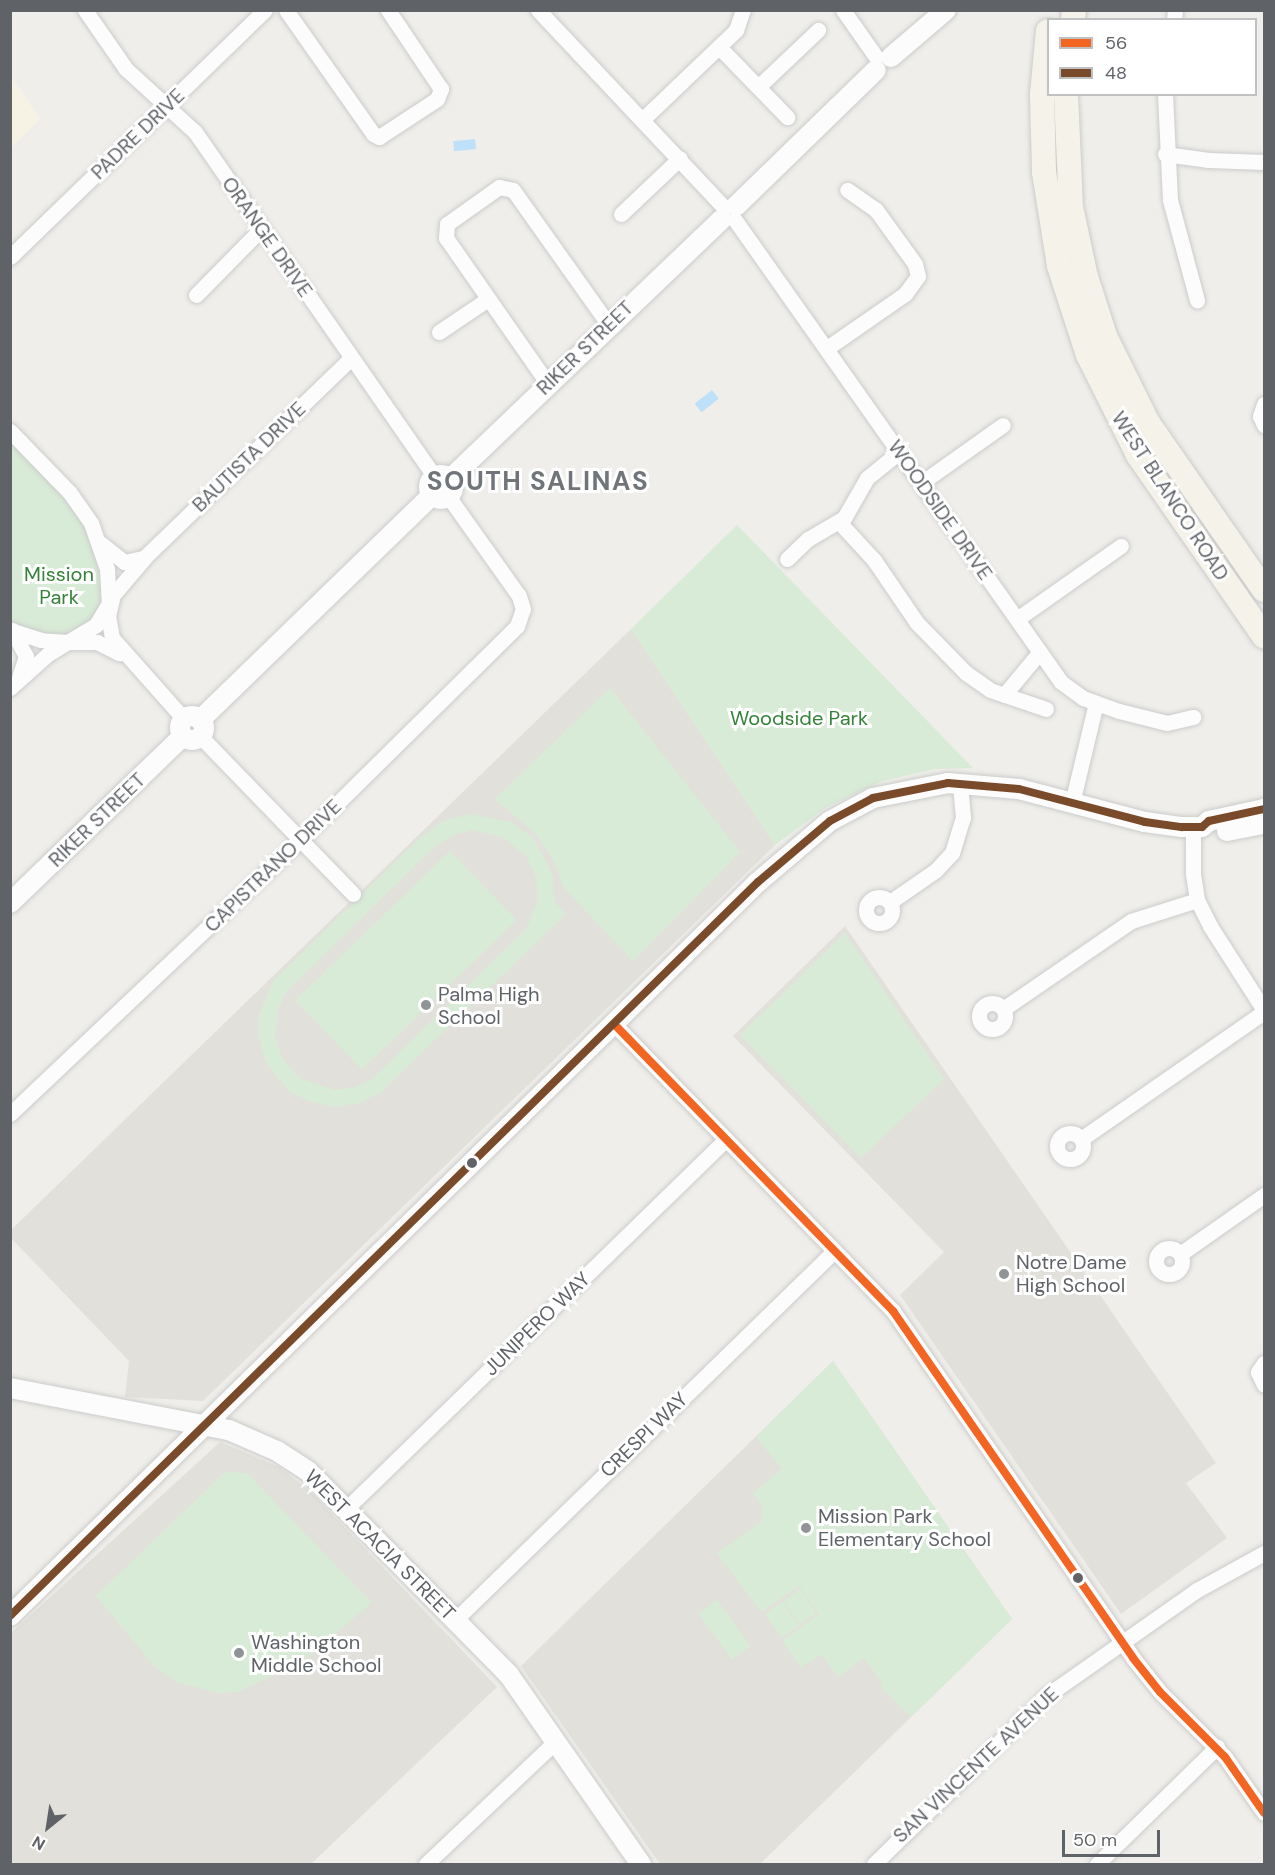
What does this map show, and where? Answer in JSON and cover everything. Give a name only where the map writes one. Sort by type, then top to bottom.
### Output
[{"type":"main road","name":"WEST BLANCO ROAD","points":[[1047,42],[1042,95],[1044,172],[1059,266],[1088,355],[1138,455],[1264,636]]},
{"type":"main road","name":"WEST BLANCO ROAD","points":[[1066,96],[1071,207],[1086,277],[1105,336],[1148,423],[1264,590]]},
{"type":"street","name":"ORANGE DRIVE","points":[[84,10],[126,69],[168,104],[195,132],[519,596],[523,609]]},
{"type":"street","name":"PADRE DRIVE","points":[[10,257],[266,10]]},
{"type":"street","points":[[286,10],[373,134],[379,137],[437,99],[441,88],[387,10]]},
{"type":"street","name":"WOODSIDE DRIVE","points":[[537,10],[680,158],[729,213],[827,348],[1017,619],[1038,654],[1061,682],[1096,704],[1167,723],[1193,717]]},
{"type":"street","points":[[643,119],[736,30],[743,10]]},
{"type":"street","points":[[843,10],[881,61]]},
{"type":"street","name":"RIKER STREET","points":[[10,903],[609,325],[729,213],[881,61],[946,10]]},
{"type":"street","points":[[758,87],[818,30]]},
{"type":"street","points":[[719,47],[787,117]]},
{"type":"street","points":[[1166,96],[1165,154],[1170,200],[1197,300]]},
{"type":"street","points":[[1165,154],[1209,160],[1264,162]]},
{"type":"street","points":[[621,214],[680,158]]},
{"type":"street","points":[[548,384],[446,238],[445,228],[504,186],[516,193],[609,325]]},
{"type":"street","points":[[827,348],[905,294],[918,276],[915,264],[876,210],[848,190]]},
{"type":"street","points":[[196,295],[261,229]]},
{"type":"street","points":[[439,332],[488,299]]},
{"type":"street","name":"BAUTISTA DRIVE","points":[[68,642],[96,625],[120,584],[146,556],[351,357]]},
{"type":"street","points":[[1264,404],[1260,417],[1264,425]]},
{"type":"street","points":[[921,483],[1003,425]]},
{"type":"street","points":[[10,431],[70,493],[99,541],[107,569],[111,638],[128,661],[353,894]]},
{"type":"street","points":[[787,559],[808,539],[839,522],[867,478],[899,452]]},
{"type":"street","points":[[839,522],[869,554],[933,640],[976,681],[1004,695],[1046,709]]},
{"type":"street","points":[[99,541],[124,562],[146,556]]},
{"type":"street","points":[[1017,619],[1121,546]]},
{"type":"street","name":"CAPISTRANO DRIVE","points":[[10,1114],[48,1083],[512,632],[523,609]]},
{"type":"street","points":[[11,630],[41,640],[97,642],[128,661]]},
{"type":"street","points":[[11,630],[26,656],[14,685]]},
{"type":"street","points":[[14,685],[48,654],[68,642]]},
{"type":"street","points":[[1004,695],[1038,654]]},
{"type":"street","points":[[1072,803],[1096,704]]},
{"type":"street","points":[[890,902],[936,870],[952,853],[962,825],[960,782]]},
{"type":"street","points":[[10,1616],[615,1025],[758,882],[830,821],[873,798],[897,791],[960,782],[1019,789],[1146,822],[1198,827],[1211,832],[1264,824]]},
{"type":"street","points":[[1198,827],[1209,821],[1264,809]]},
{"type":"street","points":[[1081,1139],[1264,1011],[1210,927],[1197,900],[1193,874],[1198,827]]},
{"type":"street","points":[[1003,1010],[1131,921],[1197,900]]},
{"type":"street","points":[[615,1025],[893,1311],[1123,1642],[1160,1692],[1217,1747],[1264,1813]]},
{"type":"street","name":"JUNIPERO WAY","points":[[347,1508],[726,1139]]},
{"type":"street","points":[[1180,1254],[1264,1195]]},
{"type":"street","name":"CRESPI WAY","points":[[455,1620],[834,1251]]},
{"type":"street","points":[[1264,1363],[1258,1376],[1264,1385]]},
{"type":"street","name":"WEST ACACIA STREET","points":[[10,1388],[52,1399],[206,1424],[244,1435],[278,1451],[308,1470],[509,1675],[641,1864]]},
{"type":"street","name":"SAN VINCENTE AVENUE","points":[[874,1864],[1029,1711],[1197,1590],[1264,1553]]},
{"type":"street","points":[[426,1864],[555,1742]]},
{"type":"street","points":[[1097,1864],[1217,1747]]},
{"type":"shaded area","points":[[11,76],[40,119],[10,148]]},
{"type":"shaded area","name":"Palma High School","points":[[631,629],[775,845],[203,1401],[125,1397],[129,1361],[11,1238],[11,1230]]},
{"type":"shaded area","name":"Notre Dame High School","points":[[845,926],[1216,1463],[1186,1483],[1227,1538],[1121,1614],[900,1295],[944,1252],[733,1036]]},
{"type":"shaded area","name":"Mission Park Elementary School","points":[[833,1361],[1012,1619],[760,1864],[660,1864],[521,1666]]},
{"type":"shaded area","name":"Washington Middle School","points":[[220,1442],[279,1467],[310,1491],[497,1687],[311,1864],[11,1864],[11,1633]]},
{"type":"green space","name":"Mission Park","points":[[10,431],[82,508],[109,603],[68,642],[11,630]]},
{"type":"green space","name":"Woodside Park","points":[[737,525],[973,768],[935,769],[882,781],[825,808],[775,845],[631,629]]},
{"type":"green space","points":[[610,688],[740,852],[633,961],[564,888],[553,859],[536,834],[495,799]]},
{"type":"green space","points":[[470,814],[511,822],[533,838],[552,873],[554,901],[566,914],[381,1092],[359,1103],[335,1107],[311,1102],[289,1091],[266,1063],[259,1039],[259,1015],[273,981],[422,836],[444,821]],"holes":[[[472,830],[503,837],[527,857],[536,877],[538,898],[527,928],[372,1079],[355,1087],[335,1090],[299,1078],[281,1056],[275,1037],[278,1008],[287,991],[433,848],[451,836]]]},
{"type":"green space","points":[[450,851],[517,920],[362,1069],[295,1000]]},
{"type":"green space","points":[[845,933],[944,1079],[861,1158],[740,1035]]},
{"type":"green space","points":[[833,1361],[1012,1619],[911,1717],[880,1686],[883,1684],[864,1658],[838,1677],[821,1654],[801,1668],[782,1641],[819,1614],[799,1586],[761,1612],[717,1553],[761,1522],[763,1508],[753,1493],[782,1469],[756,1437]]},
{"type":"green space","points":[[225,1472],[247,1473],[372,1603],[301,1662],[238,1692],[218,1693],[177,1682],[155,1667],[96,1596]]},
{"type":"green space","points":[[800,1589],[817,1613],[799,1625],[783,1601]]},
{"type":"green space","points":[[717,1600],[751,1646],[732,1660],[698,1614]]},
{"type":"green space","points":[[782,1602],[799,1626],[781,1638],[765,1614]]},
{"type":"water","points":[[475,139],[476,149],[454,151],[453,141]]},
{"type":"water","points":[[712,390],[719,399],[701,412],[695,404]]},
{"type":"water","points":[[1088,1259],[1105,1260],[1108,1264],[1092,1272],[1085,1263]]},
{"type":"transit line","name":"48","points":[[10,1616],[758,882],[830,821],[873,798],[948,783],[1019,789],[1145,822],[1182,827],[1202,827],[1209,821],[1264,809]]},
{"type":"transit line","name":"56","points":[[615,1025],[893,1311],[1133,1658],[1160,1692],[1225,1757],[1264,1813]]},
{"type":"place","name":"Palma High School","points":[[426,1005]]},
{"type":"place","name":"Notre Dame High School","points":[[1004,1274]]},
{"type":"place","name":"Mission Park Elementary School","points":[[806,1528]]},
{"type":"place","name":"Washington Middle School","points":[[239,1653]]},
{"type":"district","name":"SOUTH SALINAS","points":[[538,482]]}]
